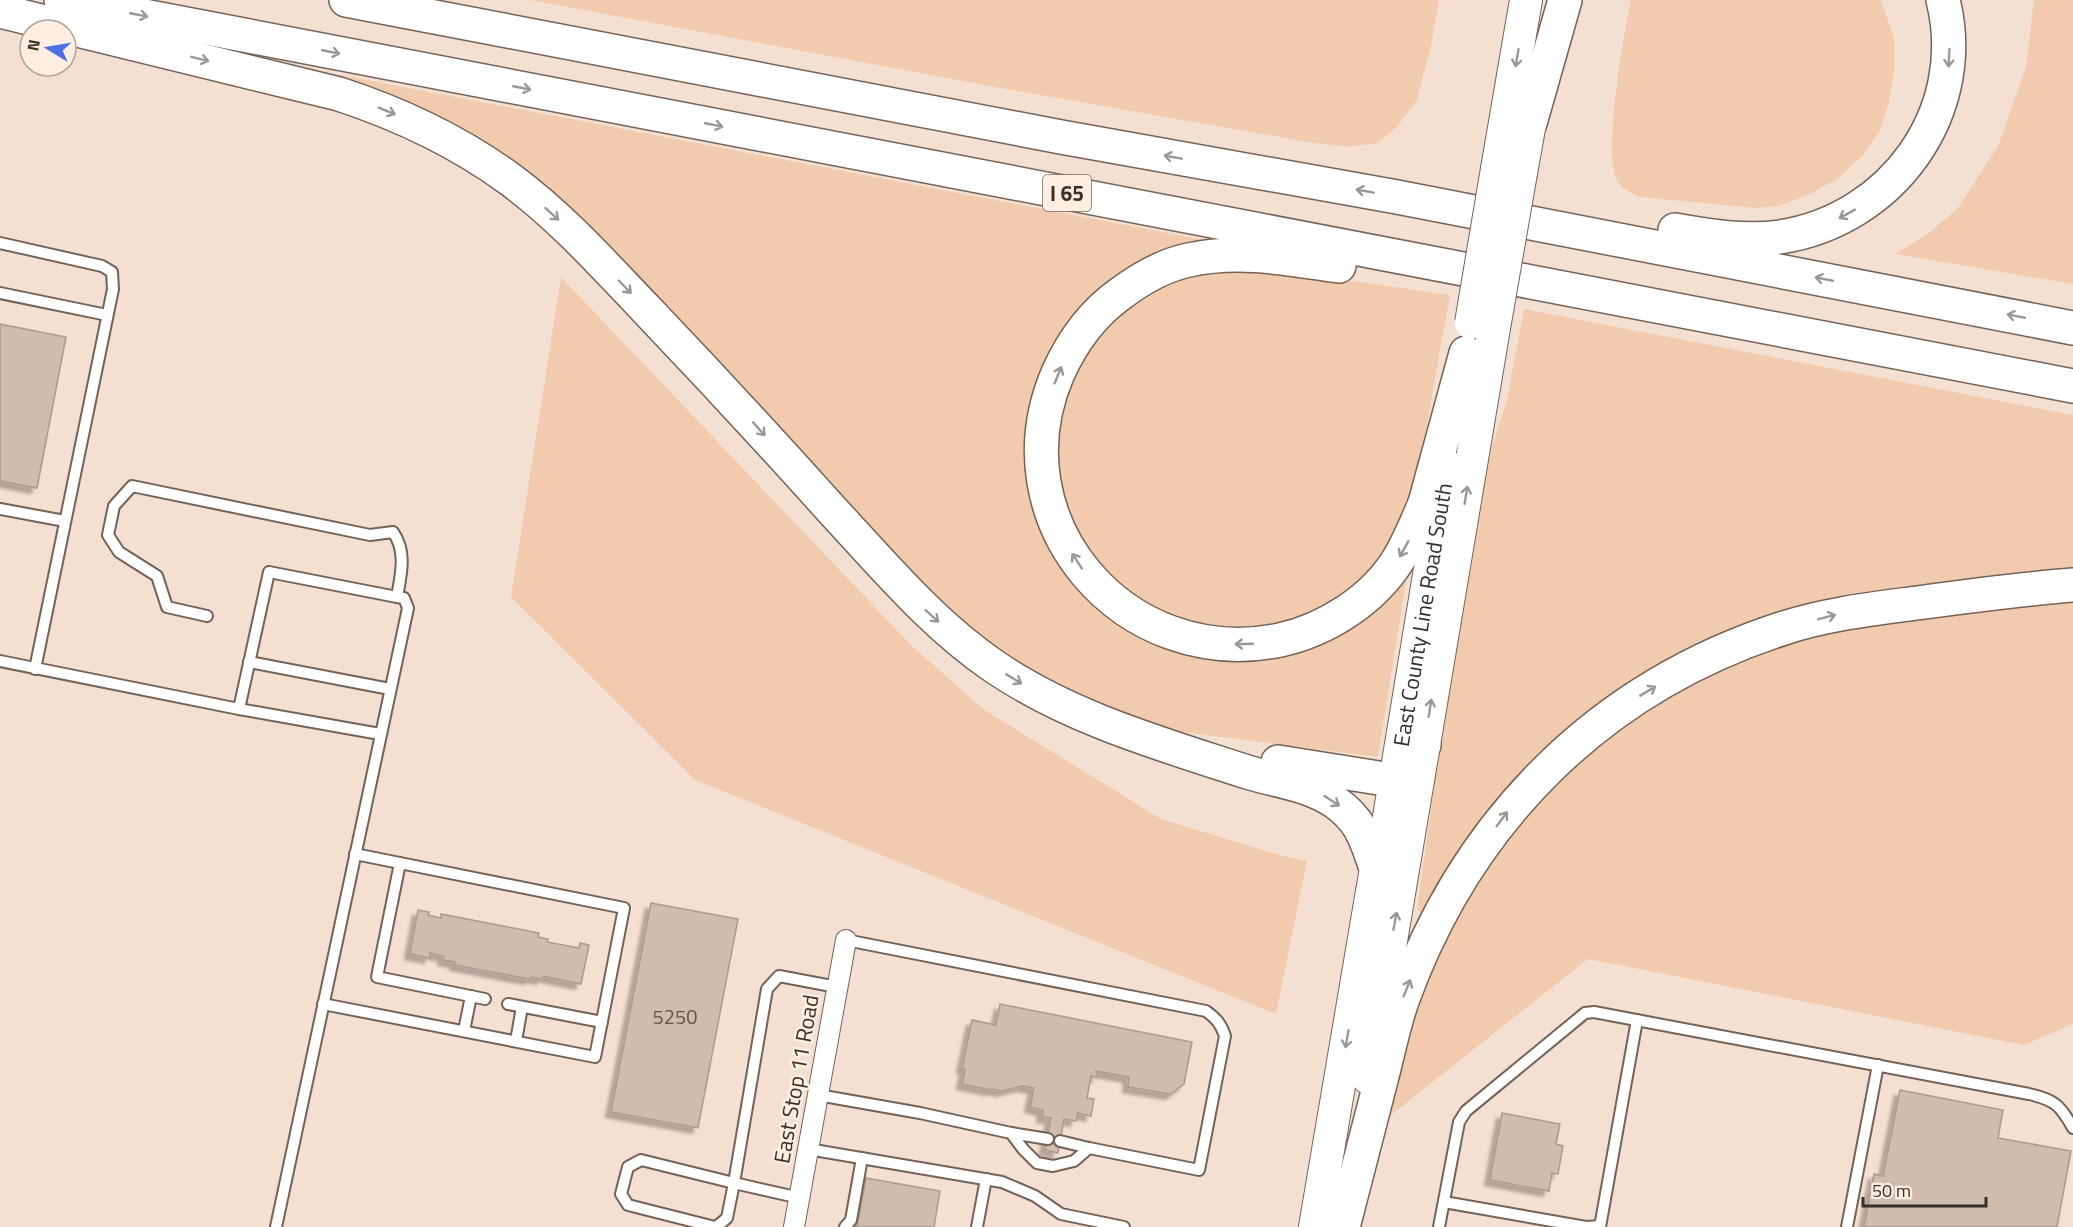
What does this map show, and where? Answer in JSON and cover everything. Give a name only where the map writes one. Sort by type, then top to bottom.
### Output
[{"type":"highway","name":"I 65","points":[[61,0],[2073,386]]},
{"type":"highway","name":"I 65","points":[[346,0],[1062,137],[1397,197],[2073,328]]},
{"type":"highway","points":[[1530,123],[1565,0]]},
{"type":"highway","points":[[1397,197],[1731,237],[1779,237],[1824,225],[1843,217],[1879,194],[1918,150],[1929,130],[1938,110],[1948,71],[1949,32],[1943,0]]},
{"type":"highway","points":[[0,11],[339,94],[381,108],[420,125],[481,159],[539,202],[585,245],[728,396],[909,594],[955,637],[996,668],[1050,699],[1089,717],[1259,776],[1304,787],[1332,800],[1355,818],[1362,829],[1376,868]]},
{"type":"highway","points":[[1477,335],[1425,503],[1407,544],[1383,580],[1366,597],[1330,621],[1289,638],[1268,642],[1225,644],[1189,639],[1155,626],[1119,605],[1087,575],[1070,551],[1054,517],[1045,476],[1043,436],[1049,398],[1064,361],[1082,332],[1107,303],[1145,277],[1168,267],[1188,260],[1230,255],[1279,258],[1726,319]]},
{"type":"highway","points":[[1342,1227],[1401,1003],[1427,941],[1455,888],[1502,819],[1518,799],[1572,745],[1634,700],[1677,673],[1731,648],[1784,628],[1848,612],[2011,590],[2073,585]]},
{"type":"highway","points":[[1178,749],[1256,758],[1385,779],[1396,775],[1415,759],[1424,745]]},
{"type":"main road","name":"East County Line Road South","points":[[1315,1227],[1376,868],[1387,830],[1509,171],[1526,0]]},
{"type":"main road","name":"East County Line Road South","points":[[1509,171],[1530,123]]},
{"type":"main road","name":"East County Line Road South","points":[[1342,1227],[1424,745],[1477,335]]},
{"type":"street","name":"East Stop 11 Road","points":[[794,1227],[846,940]]},
{"type":"lane","points":[[0,243],[102,266],[112,272],[112,289],[107,315],[35,669]]},
{"type":"lane","points":[[0,293],[107,315]]},
{"type":"lane","points":[[207,616],[167,607],[157,576],[119,552],[108,535],[114,506],[132,486],[370,535],[393,532],[400,542],[403,565],[397,597]]},
{"type":"lane","points":[[0,509],[65,522]]},
{"type":"lane","points":[[239,709],[268,572],[404,598],[408,608],[276,1227]]},
{"type":"lane","points":[[0,661],[380,735]]},
{"type":"lane","points":[[249,662],[390,689]]},
{"type":"lane","points":[[323,1004],[595,1057],[624,908],[355,854]]},
{"type":"lane","points":[[400,863],[377,977],[485,999]]},
{"type":"lane","points":[[846,940],[1206,1011],[1222,1026],[1225,1036],[1199,1170],[1060,1141]]},
{"type":"lane","points":[[800,1198],[734,1182],[641,1160],[628,1167],[621,1194],[628,1205],[716,1227],[727,1218],[734,1182],[767,988],[778,976],[837,987]]},
{"type":"lane","points":[[464,1031],[471,996]]},
{"type":"lane","points":[[508,1004],[602,1023]]},
{"type":"lane","points":[[516,1041],[522,1007]]},
{"type":"lane","points":[[1439,1227],[1459,1122],[1466,1111],[1585,1013],[1594,1012],[2050,1099],[2062,1108],[2073,1128]]},
{"type":"lane","points":[[1444,1202],[1586,1227],[1600,1227],[1637,1020]]},
{"type":"lane","points":[[1847,1227],[1878,1065]]},
{"type":"lane","points":[[818,1095],[1048,1139]]},
{"type":"lane","points":[[1011,1133],[1037,1163],[1053,1166],[1074,1161],[1089,1148]]},
{"type":"lane","points":[[808,1149],[1002,1182],[1035,1197],[1061,1214],[1124,1227]]},
{"type":"lane","points":[[845,1227],[851,1220],[862,1158]]},
{"type":"lane","points":[[977,1227],[986,1179]]},
{"type":"lane","points":[[1059,1227],[1061,1214]]},
{"type":"shaded area","points":[[530,0],[1439,0],[1431,46],[1417,100],[1397,127],[1378,143],[1348,147],[1006,89]]},
{"type":"shaded area","points":[[1631,0],[1881,0],[1894,38],[1894,70],[1889,102],[1880,131],[1863,155],[1840,177],[1812,193],[1779,206],[1756,208],[1640,197],[1630,192],[1617,181],[1613,167],[1612,146],[1616,93]]},
{"type":"shaded area","points":[[2034,0],[2073,0],[2073,284],[1895,254],[1929,233],[1958,208],[1998,146],[2026,67]]},
{"type":"shaded area","points":[[298,67],[1220,243],[1108,287],[1032,460],[1103,608],[1267,655],[1408,569],[1378,757],[1173,731],[1069,696],[998,653],[953,616],[579,221],[298,70]]},
{"type":"shaded area","points":[[1235,266],[1450,295],[1415,492],[1397,538],[1365,580],[1321,610],[1276,627],[1211,630],[1156,611],[1114,583],[1084,549],[1063,507],[1056,460],[1057,416],[1070,374],[1100,328],[1140,294],[1187,273]]},
{"type":"shaded area","points":[[561,277],[911,645],[983,709],[1161,819],[1283,856],[1307,861],[1276,1014],[695,780],[511,597]]},
{"type":"shaded area","points":[[1524,309],[2073,415],[2073,575],[1656,672],[1429,916],[1417,910],[1441,738],[1487,463],[1507,400]]},
{"type":"shaded area","points":[[2073,599],[2073,1024],[2024,1045],[1588,959],[1387,1118],[1419,989],[1477,875],[1576,758],[1689,681],[1823,630]]},
{"type":"building","points":[[0,324],[66,337],[37,488],[0,481]]},
{"type":"building","points":[[651,903],[738,919],[698,1128],[611,1112]]},
{"type":"building","points":[[418,910],[441,918],[441,914],[539,933],[538,937],[548,939],[547,942],[579,948],[580,943],[589,945],[581,984],[543,976],[542,979],[532,977],[529,979],[455,965],[455,962],[443,960],[444,956],[430,953],[430,958],[410,954]]},
{"type":"building","points":[[1000,1004],[1192,1042],[1184,1084],[1171,1094],[1128,1087],[1129,1077],[1096,1071],[1098,1077],[1091,1076],[1087,1098],[1094,1099],[1091,1116],[1078,1113],[1076,1121],[1064,1119],[1058,1153],[1045,1150],[1051,1118],[1042,1117],[1043,1110],[1030,1107],[1034,1088],[1022,1086],[1002,1091],[962,1084],[965,1069],[962,1068],[972,1020],[996,1025]]},
{"type":"building","points":[[1900,1090],[2003,1110],[1998,1138],[2071,1151],[2057,1227],[1864,1227],[1874,1174],[1883,1176]]},
{"type":"building","points":[[1502,1113],[1560,1124],[1556,1144],[1563,1146],[1558,1174],[1552,1173],[1549,1191],[1490,1180]]},
{"type":"building","points":[[866,1178],[940,1191],[934,1227],[857,1227]]}]
